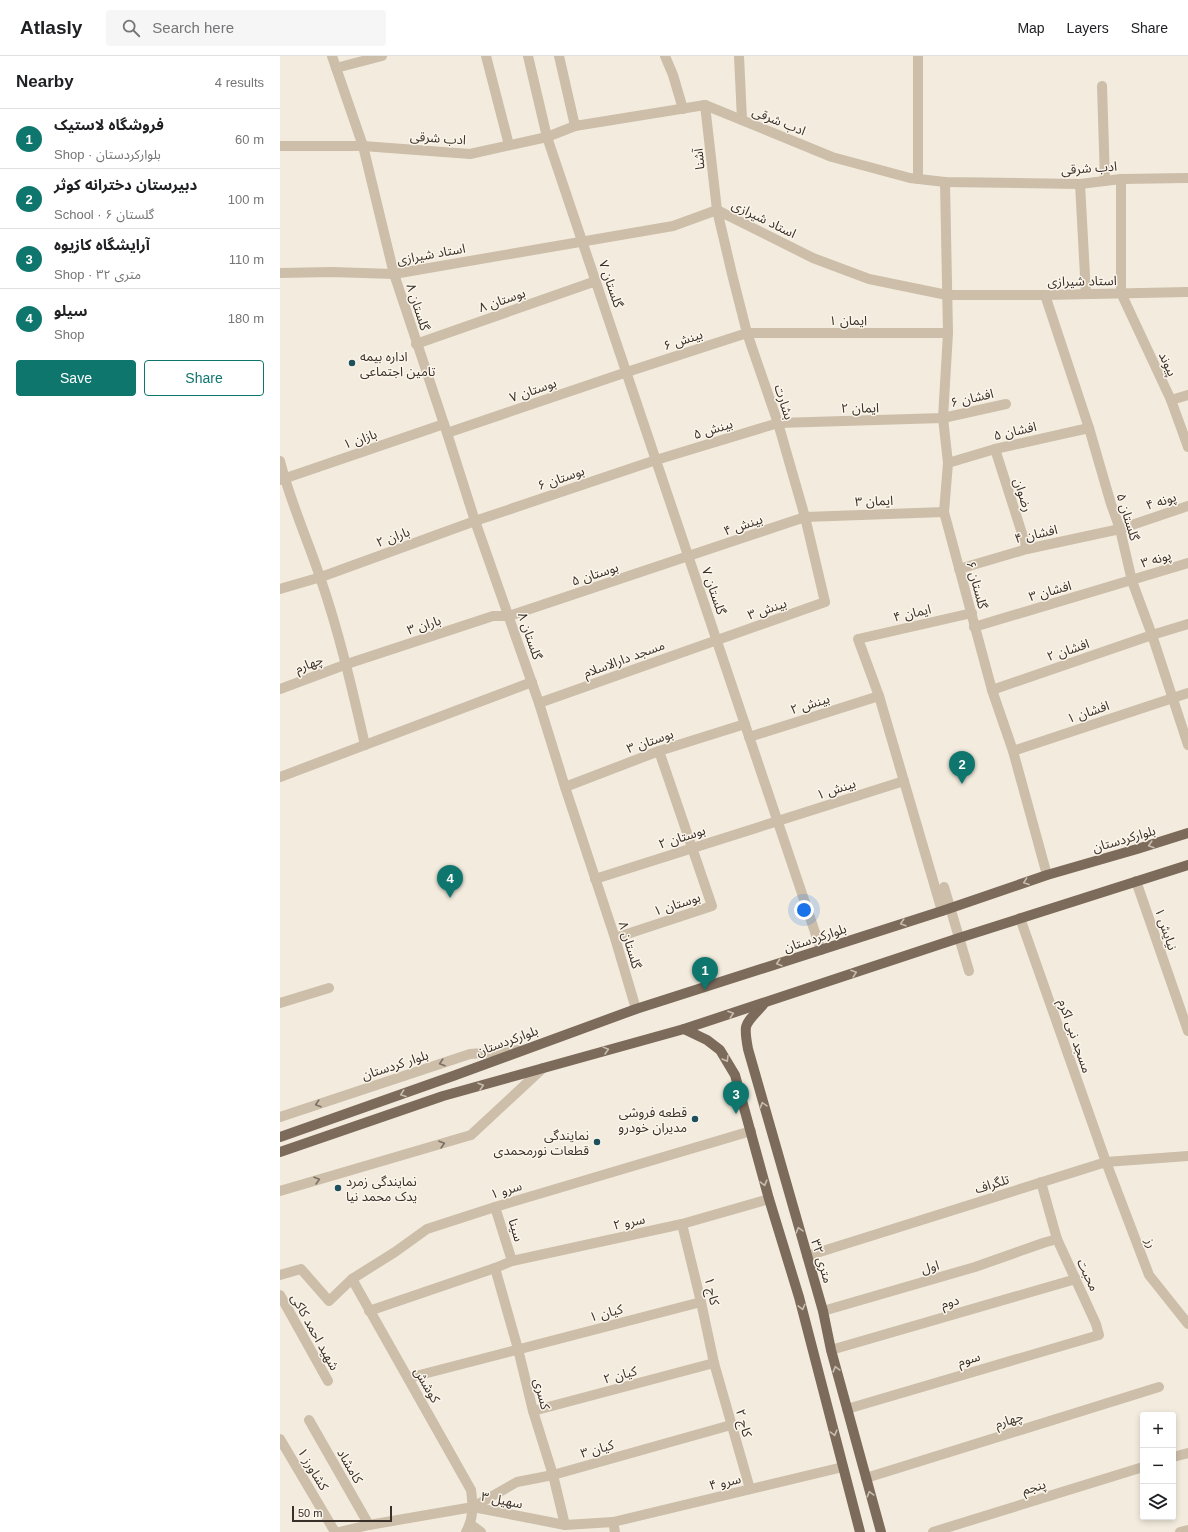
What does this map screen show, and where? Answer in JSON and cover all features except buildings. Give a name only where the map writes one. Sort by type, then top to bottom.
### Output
[{"type":"main road","name":"بلوارکردستان","points":[[280,1137],[636,1009],[946,909],[1046,874],[1188,833]]},
{"type":"main road","points":[[280,1152],[443,1096],[684,1029],[764,1004],[1020,918],[1188,865]]},
{"type":"main road","name":"۳۲ متری","points":[[764,1004],[747,1023],[744,1030],[748,1050],[823,1311],[831,1350],[881,1532]]},
{"type":"main road","points":[[684,1029],[707,1040],[720,1050],[735,1076],[769,1199],[799,1297],[860,1532]]},
{"type":"street","name":"گلستان ۸","points":[[332,56],[363,146],[394,274],[416,344],[446,428],[475,521],[510,616],[539,703],[615,938],[636,1009]]},
{"type":"street","points":[[336,68],[382,56]]},
{"type":"street","points":[[486,56],[509,145]]},
{"type":"street","name":"گلستان ۷","points":[[528,56],[547,137],[821,950]]},
{"type":"street","points":[[559,56],[575,126]]},
{"type":"street","points":[[665,56],[673,75],[683,109]]},
{"type":"street","points":[[739,56],[742,120]]},
{"type":"street","points":[[918,56],[918,179]]},
{"type":"street","points":[[1102,86],[1105,181]]},
{"type":"street","name":"ادب شرقی","points":[[280,146],[363,146],[470,154],[547,137],[575,126],[706,105],[832,157],[918,179],[945,182],[1080,184],[1120,179],[1188,178]]},
{"type":"street","name":"آشنا","points":[[706,105],[717,210]]},
{"type":"street","points":[[1120,179],[1121,293]]},
{"type":"street","name":"گلستان ۶","points":[[945,182],[948,333],[943,418],[948,463],[944,512],[972,613],[974,627],[992,690],[1013,751],[1046,874]]},
{"type":"street","points":[[1080,184],[1086,294]]},
{"type":"street","name":"استاد شیرازی","points":[[280,273],[332,272],[394,274],[673,226],[717,210],[813,258],[869,279],[947,295],[1045,295],[1188,292]]},
{"type":"street","name":"بشارت","points":[[717,210],[747,334],[778,423],[805,517],[825,602]]},
{"type":"street","name":"بوستان ۸","points":[[416,344],[596,281]]},
{"type":"street","name":"پیوند","points":[[1121,293],[1171,400],[1188,447]]},
{"type":"street","name":"گلستان ۵","points":[[1045,295],[1089,428],[1111,504],[1120,529],[1132,581],[1152,635],[1188,745]]},
{"type":"street","name":"ایمان ۱","points":[[747,334],[948,333]]},
{"type":"street","name":"بینش ۶","points":[[626,372],[747,334]]},
{"type":"street","name":"بوستان ۷","points":[[446,428],[626,372]]},
{"type":"street","points":[[1171,400],[1188,395]]},
{"type":"street","name":"افشان ۶","points":[[943,418],[1006,404]]},
{"type":"street","name":"ایمان ۲","points":[[778,423],[943,418]]},
{"type":"street","name":"بینش ۵","points":[[656,460],[778,423]]},
{"type":"street","name":"بازان ۱","points":[[282,479],[446,428]]},
{"type":"street","name":"افشان ۵","points":[[948,463],[995,449],[1089,428]]},
{"type":"street","name":"رضوان","points":[[995,449],[1027,549]]},
{"type":"street","name":"بوستان ۶","points":[[475,521],[656,460]]},
{"type":"street","points":[[280,461],[282,479],[321,577],[347,664],[365,745]]},
{"type":"street","name":"پونه ۴","points":[[1120,529],[1188,506]]},
{"type":"street","name":"ایمان ۳","points":[[805,517],[944,512]]},
{"type":"street","name":"بینش ۴","points":[[689,557],[805,517]]},
{"type":"street","name":"باران ۲","points":[[321,577],[475,521]]},
{"type":"street","name":"افشان ۴","points":[[959,568],[1027,549],[1120,529]]},
{"type":"street","name":"بوستان ۵","points":[[510,616],[689,557]]},
{"type":"street","name":"پونه ۳","points":[[1132,581],[1188,563]]},
{"type":"street","points":[[280,589],[321,577]]},
{"type":"street","name":"افشان ۳","points":[[974,627],[1132,581]]},
{"type":"street","name":"بینش ۳","points":[[717,640],[825,602]]},
{"type":"street","name":"ایمان ۴","points":[[879,696],[858,639],[972,613]]},
{"type":"street","name":"باران ۳","points":[[347,664],[493,616],[510,616]]},
{"type":"street","name":"افشان ۲","points":[[992,690],[1188,624]]},
{"type":"street","name":"مسجد دارالاسلام","points":[[539,703],[717,640]]},
{"type":"street","name":"چهارم","points":[[280,689],[347,664]]},
{"type":"street","points":[[280,777],[532,682]]},
{"type":"street","name":"افشان ۱","points":[[1013,751],[1188,693]]},
{"type":"street","points":[[879,696],[904,781],[946,909],[959,938],[969,971]]},
{"type":"street","name":"بینش ۲","points":[[749,736],[879,696]]},
{"type":"street","name":"بوستان ۳","points":[[565,787],[659,751],[745,724]]},
{"type":"street","points":[[659,751],[692,847]]},
{"type":"street","name":"بینش ۱","points":[[777,821],[904,781]]},
{"type":"street","name":"بوستان ۲","points":[[595,879],[777,821]]},
{"type":"street","name":"بوستان ۱","points":[[615,938],[712,906],[692,847]]},
{"type":"street","name":"نیایش ۱","points":[[1136,881],[1188,1031]]},
{"type":"street","points":[[944,888],[946,909]]},
{"type":"street","name":"مسجد نبی اکرم","points":[[1020,918],[1106,1162]]},
{"type":"street","points":[[280,1003],[329,988]]},
{"type":"street","name":"بلوار کردستان","points":[[280,1117],[470,1054],[521,1050]]},
{"type":"street","points":[[280,1191],[471,1135],[543,1068]]},
{"type":"street","name":"سرو ۱","points":[[280,1275],[301,1269],[329,1301],[352,1278],[395,1252],[427,1229],[495,1207],[751,1132]]},
{"type":"street","name":"تلگراف","points":[[807,1256],[1106,1162],[1188,1156]]},
{"type":"street","name":"رز","points":[[1106,1162],[1150,1275],[1188,1324]]},
{"type":"street","name":"محبت","points":[[1041,1182],[1057,1240],[1076,1278],[1096,1324],[1099,1335]]},
{"type":"street","name":"سرو ۲","points":[[369,1311],[512,1261],[682,1224],[769,1199]]},
{"type":"street","name":"سینا","points":[[495,1207],[512,1261]]},
{"type":"street","name":"کاج ۱","points":[[682,1224],[714,1363]]},
{"type":"street","name":"اول","points":[[823,1311],[975,1267],[1043,1243],[1057,1240]]},
{"type":"street","name":"کسری","points":[[495,1268],[518,1349],[533,1411],[553,1475],[565,1525]]},
{"type":"street","name":"کوشش","points":[[352,1278],[369,1311],[471,1490],[473,1507],[468,1528]]},
{"type":"street","name":"دوم","points":[[831,1350],[1076,1278]]},
{"type":"street","name":"شهید احمد کاکی","points":[[280,1295],[328,1381]]},
{"type":"street","name":"کیان ۱","points":[[408,1378],[701,1302]]},
{"type":"street","name":"سوم","points":[[847,1409],[1099,1335]]},
{"type":"street","name":"کیان ۲","points":[[533,1411],[714,1363]]},
{"type":"street","name":"کاج ۲","points":[[714,1363],[750,1489]]},
{"type":"street","name":"چهارم","points":[[866,1478],[1159,1387]]},
{"type":"street","name":"کامشاد","points":[[309,1420],[369,1525]]},
{"type":"street","name":"کیان ۳","points":[[473,1507],[517,1482],[553,1475],[731,1425]]},
{"type":"street","name":"کشاورز ۱","points":[[280,1439],[335,1532]]},
{"type":"street","points":[[1176,1456],[1188,1453]]},
{"type":"street","name":"سرو ۴","points":[[613,1522],[842,1467]]},
{"type":"street","name":"پنجم","points":[[933,1532],[1140,1468]]},
{"type":"street","name":"سهیل ۳","points":[[339,1532],[369,1525],[473,1507],[565,1525],[613,1522]]},
{"type":"street","points":[[613,1522],[615,1532]]},
{"type":"street","points":[[468,1528],[481,1532]]},
{"type":"street","points":[[1180,1532],[1188,1530]]},
{"type":"place","name":"اداره بیمه تامین اجتماعی","points":[[352,363]]},
{"type":"place","name":"دبیرستان دخترانه کوثر","points":[[962,784]]},
{"type":"place","name":"سیلو","points":[[450,898]]},
{"type":"place","name":"فروشگاه لاستیک","points":[[705,990]]},
{"type":"place","name":"آرایشگاه کازیوه","points":[[736,1114]]},
{"type":"place","name":"قطعه فروشی مدیران خودرو","points":[[695,1119]]},
{"type":"place","name":"نمایندگی قطعات نورمحمدی","points":[[597,1142]]},
{"type":"place","name":"نمایندگی زمرد یدک محمد نیا","points":[[338,1188]]}]
